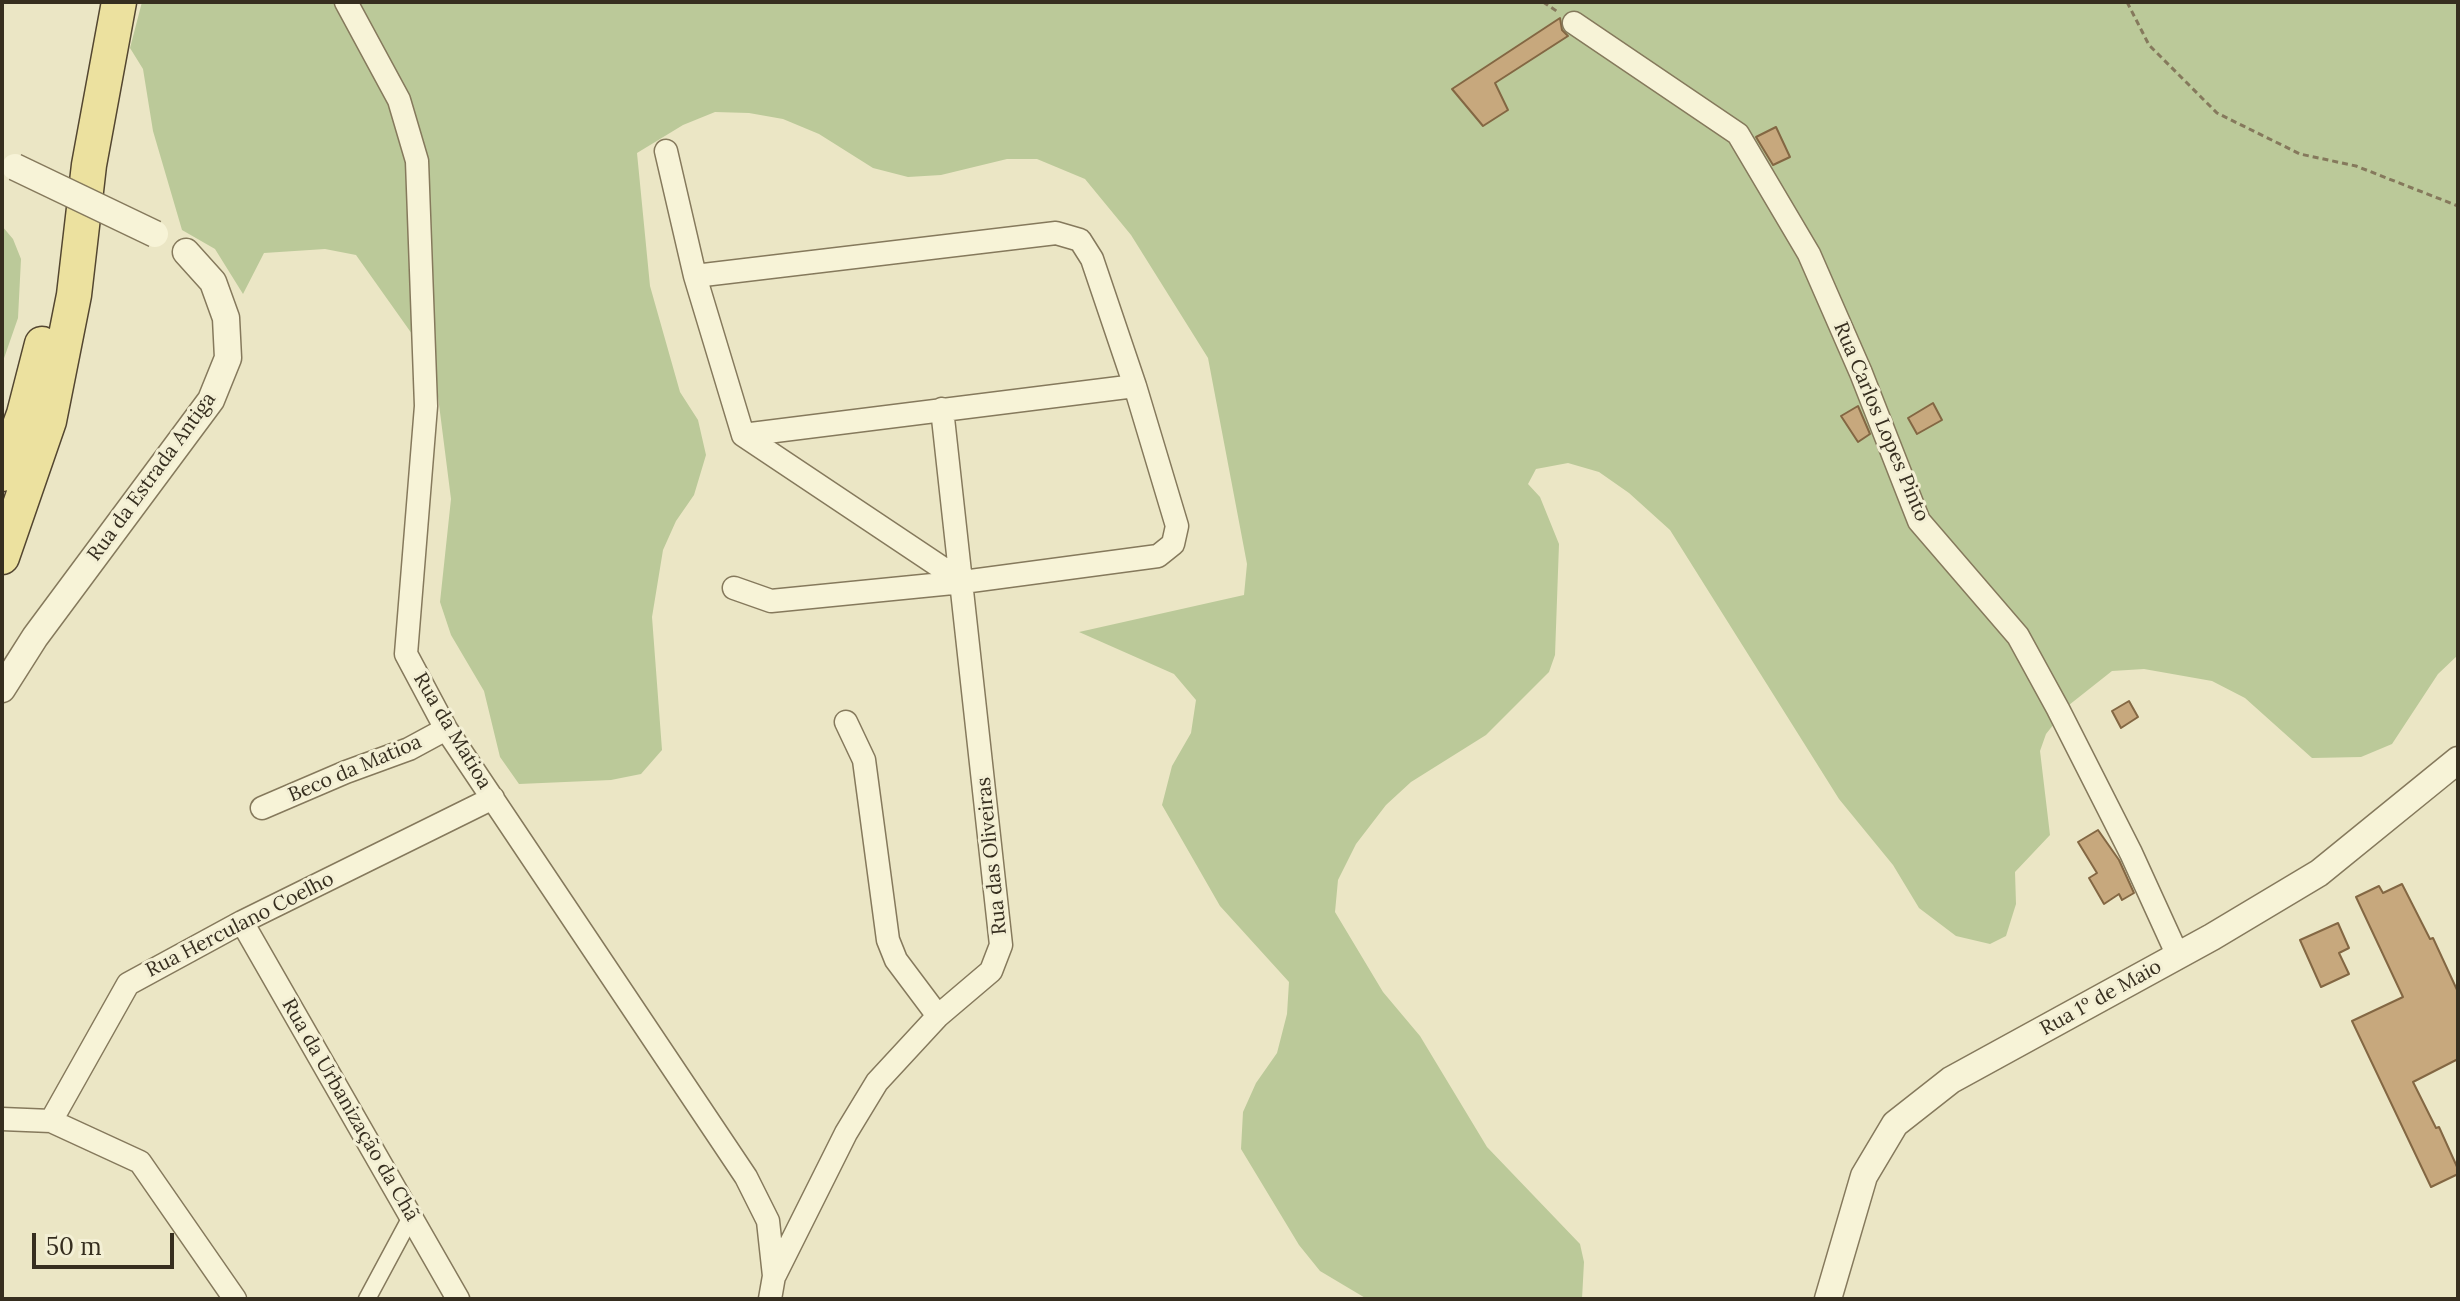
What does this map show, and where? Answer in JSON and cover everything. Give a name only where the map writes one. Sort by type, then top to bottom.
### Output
[{"type":"main road","points":[[2,557],[49,421],[74,295],[89,165],[119,2]]},
{"type":"main road","points":[[2,474],[24,414],[89,165]]},
{"type":"street","name":"Rua da Matioa","points":[[346,2],[399,100],[417,161],[426,406],[406,654],[446,729],[746,1177],[768,1221],[774,1276],[770,1299]]},
{"type":"street","name":"Rua Carlos Lopes Pinto","points":[[1574,23],[1738,134],[1809,254],[1861,373],[1919,521],[2018,636],[2124,840],[2178,956]]},
{"type":"street","points":[[666,151],[695,276],[743,435],[963,582]]},
{"type":"street","points":[[9,164],[155,234]]},
{"type":"street","points":[[695,276],[1056,233],[1080,240],[1092,259],[1135,386],[1177,526],[1173,544],[1158,556],[963,582],[771,601],[734,588]]},
{"type":"street","name":"Rua da Estrada Antiga","points":[[2,689],[35,637],[211,400],[228,358],[226,318],[213,282],[186,252]]},
{"type":"street","points":[[743,435],[1135,386]]},
{"type":"street","name":"Rua das Oliveiras","points":[[774,1276],[846,1133],[877,1082],[938,1016],[991,971],[1001,945],[942,409]]},
{"type":"street","points":[[846,722],[864,760],[888,940],[896,960],[938,1016]]},
{"type":"street","name":"Beco da Matioa","points":[[262,808],[409,749],[446,729]]},
{"type":"street","name":"Rua 1º de Maio","points":[[1828,1299],[1864,1176],[1895,1124],[1951,1080],[2178,956],[2319,873],[2458,760]]},
{"type":"street","name":"Rua Herculano Coelho","points":[[51,1121],[128,984],[242,922],[493,798]]},
{"type":"street","name":"Rua da Urbanização da Chã","points":[[242,922],[458,1299]]},
{"type":"street","points":[[2,1119],[51,1121],[140,1162],[235,1299]]},
{"type":"street","points":[[367,1299],[411,1217]]},
{"type":"path","points":[[2127,2],[2149,45],[2217,113],[2300,154],[2356,166],[2458,206]]},
{"type":"green space","points":[[142,2],[2458,2],[2458,655],[2438,674],[2392,744],[2361,757],[2312,758],[2245,698],[2212,681],[2144,669],[2112,671],[2069,705],[2046,734],[2040,751],[2050,835],[2015,872],[2016,904],[2006,936],[1990,944],[1956,936],[1919,908],[1893,865],[1839,799],[1670,530],[1629,493],[1599,472],[1568,463],[1536,469],[1528,484],[1540,497],[1559,544],[1555,655],[1549,672],[1486,735],[1411,782],[1386,805],[1356,844],[1338,880],[1335,912],[1383,992],[1420,1036],[1487,1147],[1580,1244],[1584,1262],[1582,1299],[1367,1299],[1320,1271],[1299,1245],[1241,1149],[1243,1112],[1256,1083],[1277,1053],[1287,1014],[1289,982],[1220,906],[1162,805],[1172,766],[1191,733],[1196,700],[1174,674],[1079,632],[1244,595],[1247,564],[1208,358],[1131,235],[1085,179],[1037,159],[1007,159],[941,175],[908,177],[873,168],[819,134],[783,119],[749,113],[715,112],[683,125],[637,153],[650,286],[680,392],[698,420],[706,455],[694,495],[676,521],[663,550],[652,617],[662,750],[641,774],[611,780],[519,784],[500,757],[484,691],[451,635],[440,602],[451,499],[434,365],[356,255],[325,249],[264,253],[243,294],[215,249],[182,230],[153,131],[143,69],[130,48]]},
{"type":"green space","points":[[2,226],[13,239],[21,259],[18,318],[2,364]]},
{"type":"building","points":[[1560,18],[1562,30],[1568,36],[1495,83],[1508,110],[1483,126],[1452,89]]},
{"type":"building","points":[[1776,127],[1790,157],[1773,165],[1756,137]]},
{"type":"building","points":[[1933,403],[1942,420],[1917,434],[1908,418]]},
{"type":"building","points":[[1858,406],[1870,434],[1858,442],[1841,416]]},
{"type":"building","points":[[2129,701],[2138,717],[2121,728],[2112,711]]},
{"type":"building","points":[[2098,830],[2119,860],[2134,893],[2122,900],[2119,894],[2104,904],[2089,878],[2097,873],[2078,842]]},
{"type":"building","points":[[2402,884],[2430,939],[2433,938],[2458,992],[2458,1059],[2413,1082],[2436,1128],[2439,1127],[2458,1169],[2458,1174],[2431,1187],[2352,1021],[2403,997],[2356,897],[2379,886],[2383,893]]},
{"type":"building","points":[[2338,923],[2349,948],[2339,953],[2349,974],[2321,987],[2300,940]]}]
